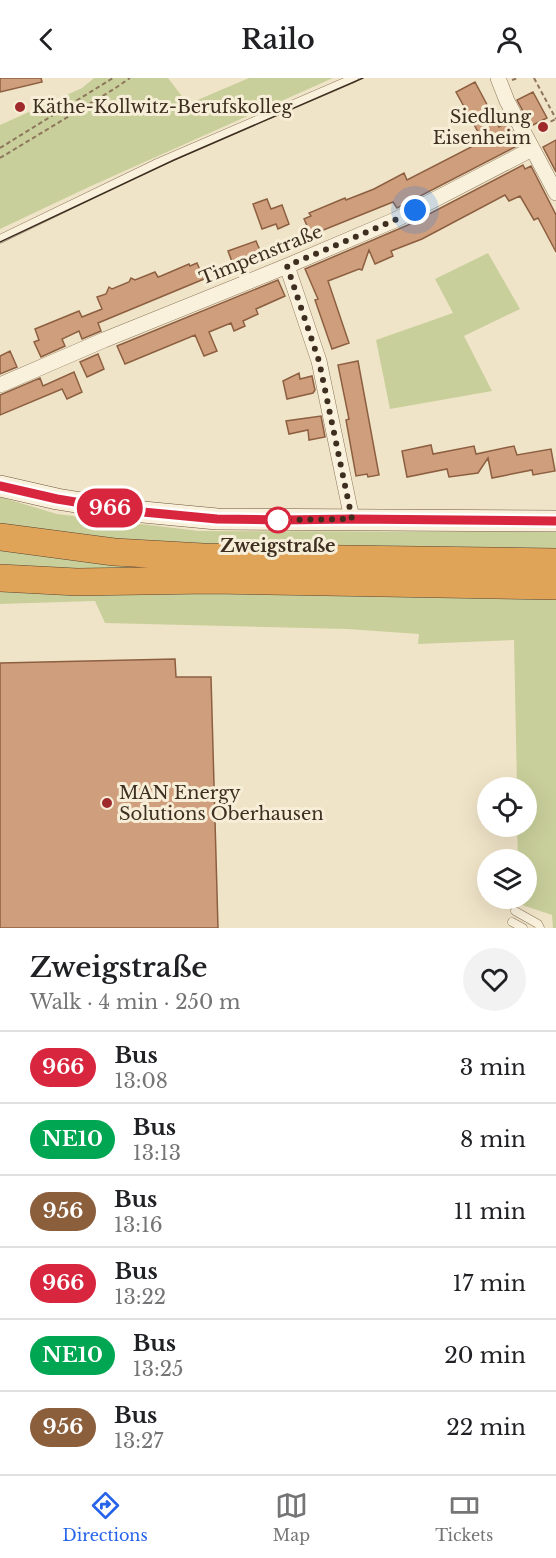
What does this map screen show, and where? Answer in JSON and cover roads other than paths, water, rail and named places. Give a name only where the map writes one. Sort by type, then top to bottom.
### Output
[{"type":"highway","points":[[0,537],[114,552],[203,557],[556,562]]},
{"type":"highway","points":[[0,559],[87,571],[210,580]]},
{"type":"highway","points":[[0,578],[77,582],[210,580],[556,586]]},
{"type":"street","points":[[498,78],[524,135],[556,193]]},
{"type":"street","name":"Timpenstraße","points":[[0,385],[395,220],[532,149]]},
{"type":"street","points":[[287,266],[319,361],[352,519]]},
{"type":"street","points":[[0,486],[57,499],[143,512],[244,520],[556,521]]},
{"type":"lane","points":[[0,239],[155,164],[354,78]]},
{"type":"lane","points":[[515,911],[538,924],[540,928]]},
{"type":"lane","points":[[513,922],[523,928]]},
{"type":"tram line","points":[[0,242],[174,160],[363,78]]},
{"type":"place","name":"Käthe-Kollwitz-Berufskolleg","points":[[20,107]]},
{"type":"place","name":"Siedlung Eisenheim","points":[[543,127]]},
{"type":"place","name":"Zweigstraße","points":[[278,520]]},
{"type":"place","name":"MAN Energy Solutions Oberhausen","points":[[107,803]]}]
